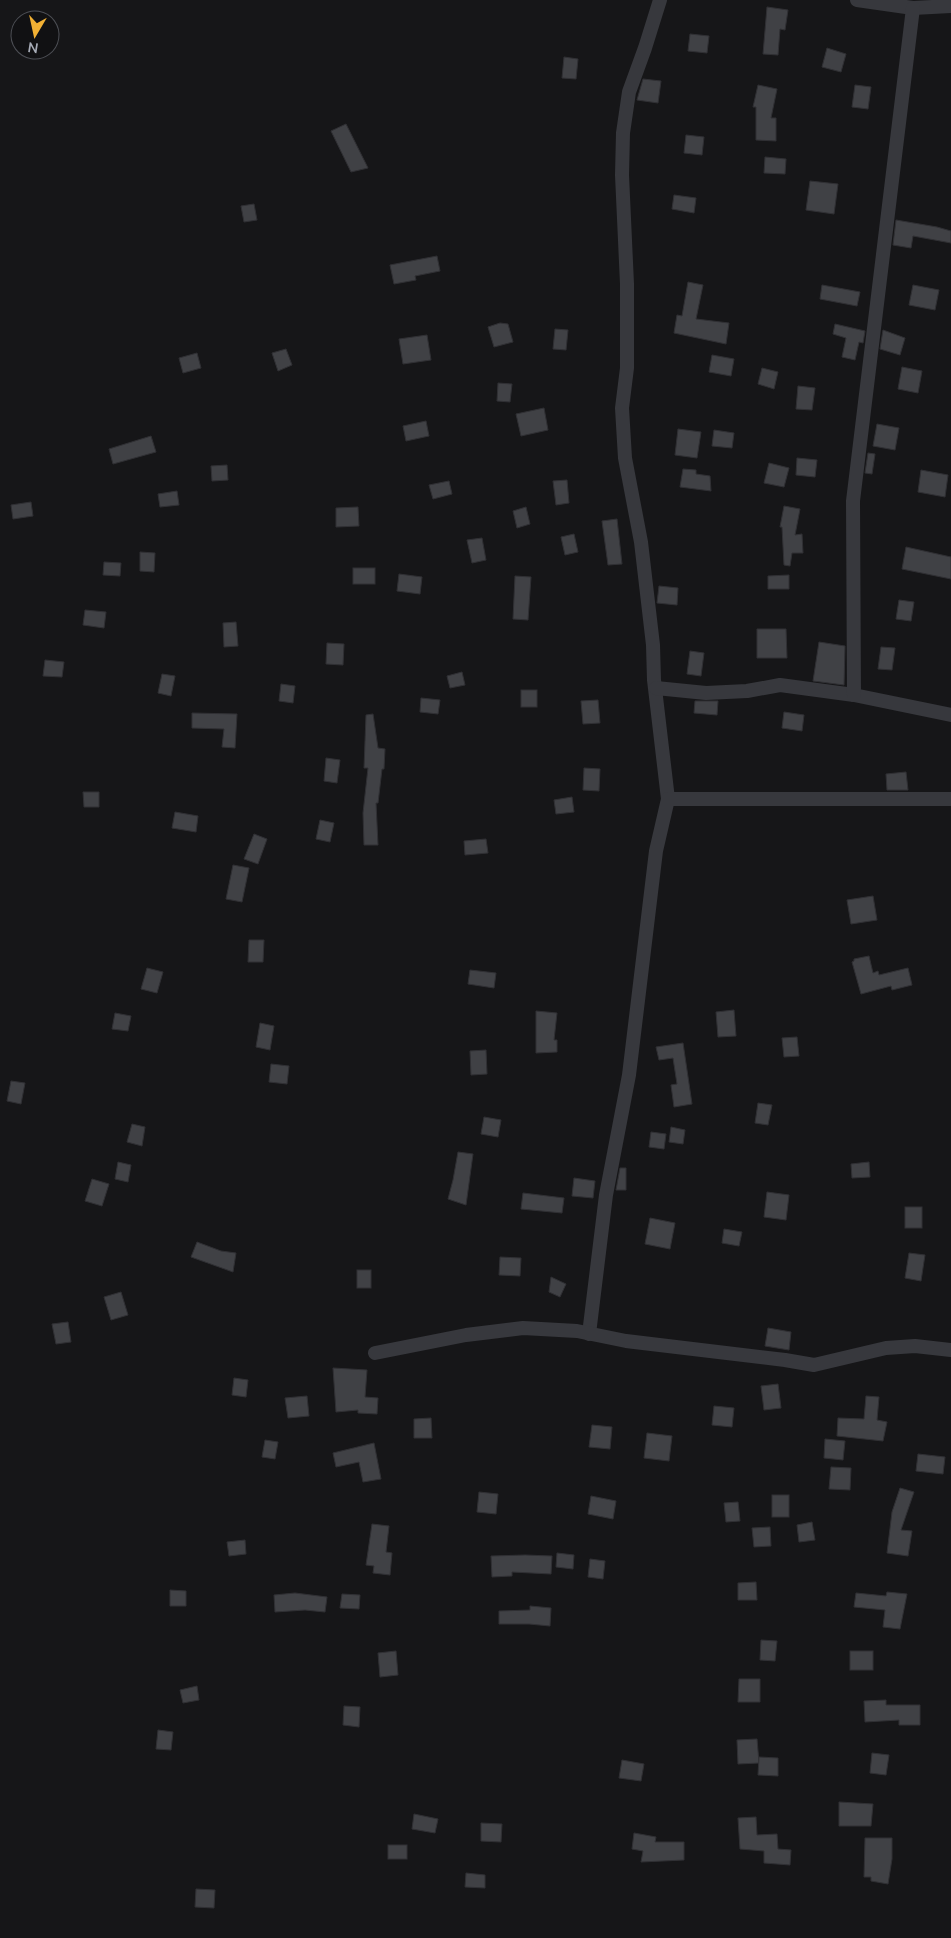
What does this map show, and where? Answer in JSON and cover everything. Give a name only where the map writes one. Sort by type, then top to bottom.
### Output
[{"type":"street","points":[[589,1334],[606,1194],[629,1075],[656,851],[668,799],[641,542],[625,458],[622,408],[627,368],[627,284],[622,175],[623,133],[629,92],[660,0]]},
{"type":"street","points":[[857,0],[913,8],[951,6]]},
{"type":"street","points":[[854,695],[853,501],[913,8]]},
{"type":"street","points":[[656,688],[706,693],[747,691],[780,685],[854,695],[951,715]]},
{"type":"street","points":[[668,799],[951,799]]},
{"type":"street","points":[[375,1353],[466,1335],[523,1328],[589,1334],[626,1342],[814,1365],[886,1348],[915,1346],[951,1350]]},
{"type":"building","points":[[767,7],[788,10],[785,30],[780,29],[778,55],[763,54]]},
{"type":"building","points":[[690,34],[709,36],[707,53],[688,51]]},
{"type":"building","points":[[827,48],[846,54],[841,72],[822,67]]},
{"type":"building","points":[[564,57],[578,59],[576,79],[562,78]]},
{"type":"building","points":[[643,79],[661,81],[658,103],[637,100]]},
{"type":"building","points":[[758,85],[777,89],[771,118],[776,118],[776,141],[756,140],[756,107],[753,107]]},
{"type":"building","points":[[855,85],[871,87],[868,109],[852,107]]},
{"type":"building","points":[[346,124],[368,168],[351,172],[331,131]]},
{"type":"building","points":[[686,135],[704,137],[702,155],[684,153]]},
{"type":"building","points":[[765,157],[786,159],[785,174],[764,173]]},
{"type":"building","points":[[810,181],[838,184],[834,214],[806,210]]},
{"type":"building","points":[[674,195],[696,198],[694,213],[672,209]]},
{"type":"building","points":[[254,204],[257,220],[244,222],[241,206]]},
{"type":"building","points":[[896,220],[951,231],[951,243],[913,236],[911,248],[893,245]]},
{"type":"building","points":[[437,256],[440,271],[415,276],[416,280],[394,284],[390,265]]},
{"type":"building","points":[[688,282],[703,285],[696,319],[729,323],[726,344],[674,333],[677,315],[682,316]]},
{"type":"building","points":[[822,285],[860,292],[857,306],[820,299]]},
{"type":"building","points":[[913,285],[939,290],[935,310],[909,305]]},
{"type":"building","points":[[500,323],[508,324],[513,342],[494,347],[488,327]]},
{"type":"building","points":[[835,324],[865,331],[863,343],[859,342],[855,360],[842,357],[846,338],[833,334]]},
{"type":"building","points":[[555,329],[568,330],[566,350],[553,349]]},
{"type":"building","points":[[883,330],[905,338],[900,355],[880,349]]},
{"type":"building","points":[[427,335],[431,360],[403,364],[399,339]]},
{"type":"building","points":[[286,349],[292,365],[278,371],[272,353]]},
{"type":"building","points":[[197,353],[201,368],[183,373],[179,358]]},
{"type":"building","points":[[712,355],[734,359],[731,376],[709,372]]},
{"type":"building","points":[[902,367],[922,371],[918,393],[898,389]]},
{"type":"building","points":[[762,368],[778,372],[774,389],[758,384]]},
{"type":"building","points":[[498,383],[512,384],[510,402],[497,401]]},
{"type":"building","points":[[798,386],[815,388],[812,410],[796,409]]},
{"type":"building","points":[[544,408],[548,430],[521,436],[516,414]]},
{"type":"building","points":[[426,421],[429,436],[406,441],[403,426]]},
{"type":"building","points":[[877,424],[899,428],[895,450],[873,446]]},
{"type":"building","points":[[678,429],[701,432],[697,458],[675,455]]},
{"type":"building","points":[[714,430],[734,433],[732,448],[712,446]]},
{"type":"building","points":[[151,436],[156,452],[113,464],[109,449]]},
{"type":"building","points":[[868,453],[875,454],[872,474],[865,473]]},
{"type":"building","points":[[797,458],[817,460],[815,477],[796,475]]},
{"type":"building","points":[[769,463],[789,468],[784,487],[764,483]]},
{"type":"building","points":[[227,465],[228,480],[212,481],[211,466]]},
{"type":"building","points":[[683,469],[696,470],[696,474],[710,476],[711,491],[680,487]]},
{"type":"building","points":[[921,470],[948,475],[945,497],[918,492]]},
{"type":"building","points":[[567,480],[569,503],[556,505],[553,481]]},
{"type":"building","points":[[449,481],[452,494],[433,499],[429,485]]},
{"type":"building","points":[[177,491],[179,505],[160,507],[158,494]]},
{"type":"building","points":[[31,502],[33,516],[13,519],[11,505]]},
{"type":"building","points":[[784,506],[800,509],[795,535],[802,534],[803,553],[792,553],[790,566],[784,565],[782,527],[780,527]]},
{"type":"building","points":[[358,507],[359,526],[336,527],[336,508]]},
{"type":"building","points":[[526,507],[530,524],[517,528],[513,511]]},
{"type":"building","points":[[617,519],[622,564],[608,565],[602,521]]},
{"type":"building","points":[[574,534],[578,552],[565,555],[561,537]]},
{"type":"building","points":[[482,538],[486,560],[472,563],[467,540]]},
{"type":"building","points":[[906,547],[951,557],[951,579],[902,569]]},
{"type":"building","points":[[140,552],[155,553],[154,572],[140,571]]},
{"type":"building","points":[[104,562],[121,563],[120,576],[103,575]]},
{"type":"building","points":[[353,568],[375,568],[375,584],[353,584]]},
{"type":"building","points":[[399,574],[422,577],[420,594],[397,591]]},
{"type":"building","points":[[789,575],[789,589],[768,589],[768,576]]},
{"type":"building","points":[[515,576],[531,577],[528,620],[513,619]]},
{"type":"building","points":[[659,586],[678,588],[677,605],[657,603]]},
{"type":"building","points":[[899,600],[914,602],[911,621],[896,619]]},
{"type":"building","points":[[85,610],[106,612],[104,628],[83,625]]},
{"type":"building","points":[[236,622],[238,646],[224,647],[223,623]]},
{"type":"building","points":[[757,629],[786,629],[787,658],[757,658]]},
{"type":"building","points":[[819,642],[845,646],[844,685],[813,681]]},
{"type":"building","points":[[327,643],[344,644],[343,665],[326,664]]},
{"type":"building","points":[[881,647],[895,648],[892,670],[878,669]]},
{"type":"building","points":[[690,651],[704,653],[701,676],[687,674]]},
{"type":"building","points":[[45,660],[64,662],[62,677],[43,676]]},
{"type":"building","points":[[462,672],[465,685],[450,688],[447,676]]},
{"type":"building","points":[[162,674],[175,676],[171,696],[158,693]]},
{"type":"building","points":[[281,684],[295,686],[293,703],[279,701]]},
{"type":"building","points":[[521,690],[537,690],[537,707],[521,707]]},
{"type":"building","points":[[421,698],[440,700],[438,714],[420,712]]},
{"type":"building","points":[[598,700],[600,723],[583,724],[581,701]]},
{"type":"building","points":[[695,701],[718,701],[717,715],[694,713]]},
{"type":"building","points":[[784,712],[804,715],[802,731],[782,728]]},
{"type":"building","points":[[192,713],[237,714],[235,748],[222,747],[224,729],[192,728]]},
{"type":"building","points":[[373,714],[378,748],[385,749],[384,769],[382,769],[378,803],[376,803],[378,845],[364,845],[363,813],[368,768],[364,768],[366,715]]},
{"type":"building","points":[[326,758],[340,760],[337,783],[324,781]]},
{"type":"building","points":[[584,768],[600,769],[599,791],[583,790]]},
{"type":"building","points":[[906,772],[908,790],[887,790],[886,774]]},
{"type":"building","points":[[83,792],[99,792],[99,807],[84,807]]},
{"type":"building","points":[[572,797],[574,812],[556,814],[554,800]]},
{"type":"building","points":[[175,812],[198,816],[196,832],[172,828]]},
{"type":"building","points":[[320,820],[334,823],[330,842],[316,839]]},
{"type":"building","points":[[254,834],[267,839],[258,864],[244,859]]},
{"type":"building","points":[[486,839],[488,853],[465,855],[464,841]]},
{"type":"building","points":[[233,865],[249,868],[242,902],[226,899]]},
{"type":"building","points":[[873,896],[877,920],[851,924],[847,900]]},
{"type":"building","points":[[249,940],[264,940],[263,962],[248,962]]},
{"type":"building","points":[[869,956],[873,973],[878,971],[879,975],[908,968],[912,985],[892,990],[891,986],[861,994],[852,962],[854,959]]},
{"type":"building","points":[[147,968],[163,972],[157,993],[141,989]]},
{"type":"building","points":[[470,970],[496,973],[494,988],[468,984]]},
{"type":"building","points":[[734,1010],[736,1036],[718,1037],[716,1012]]},
{"type":"building","points":[[536,1011],[557,1013],[554,1040],[557,1040],[557,1052],[536,1053]]},
{"type":"building","points":[[115,1013],[131,1016],[128,1031],[112,1029]]},
{"type":"building","points":[[260,1023],[274,1026],[270,1050],[256,1047]]},
{"type":"building","points":[[797,1037],[799,1056],[784,1057],[782,1038]]},
{"type":"building","points":[[683,1043],[692,1104],[674,1107],[671,1085],[677,1084],[673,1058],[659,1060],[656,1047]]},
{"type":"building","points":[[486,1050],[487,1074],[471,1075],[470,1051]]},
{"type":"building","points":[[271,1064],[289,1066],[287,1084],[269,1082]]},
{"type":"building","points":[[11,1081],[25,1083],[21,1104],[7,1101]]},
{"type":"building","points":[[758,1103],[772,1105],[768,1125],[755,1123]]},
{"type":"building","points":[[484,1117],[501,1120],[498,1137],[481,1134]]},
{"type":"building","points":[[132,1124],[145,1127],[142,1146],[127,1142]]},
{"type":"building","points":[[671,1127],[685,1130],[683,1144],[669,1142]]},
{"type":"building","points":[[651,1132],[666,1134],[664,1149],[649,1147]]},
{"type":"building","points":[[458,1152],[473,1154],[466,1205],[448,1199]]},
{"type":"building","points":[[118,1162],[131,1165],[128,1182],[115,1179]]},
{"type":"building","points":[[869,1162],[870,1177],[852,1178],[851,1164]]},
{"type":"building","points":[[620,1168],[626,1168],[626,1190],[616,1190]]},
{"type":"building","points":[[574,1178],[595,1181],[593,1198],[572,1196]]},
{"type":"building","points":[[92,1179],[109,1184],[102,1206],[85,1201]]},
{"type":"building","points":[[767,1192],[789,1195],[786,1220],[764,1217]]},
{"type":"building","points":[[523,1193],[564,1198],[562,1213],[521,1209]]},
{"type":"building","points":[[905,1207],[922,1207],[922,1228],[905,1228]]},
{"type":"building","points":[[650,1218],[675,1223],[670,1249],[645,1244]]},
{"type":"building","points":[[724,1229],[742,1232],[739,1246],[722,1243]]},
{"type":"building","points":[[197,1242],[221,1251],[236,1253],[233,1272],[191,1257]]},
{"type":"building","points":[[909,1253],[925,1255],[921,1281],[905,1278]]},
{"type":"building","points":[[500,1257],[521,1258],[520,1276],[499,1275]]},
{"type":"building","points":[[357,1270],[371,1270],[371,1288],[357,1288]]},
{"type":"building","points":[[551,1277],[566,1284],[560,1297],[549,1292]]},
{"type":"building","points":[[121,1292],[128,1315],[111,1320],[104,1297]]},
{"type":"building","points":[[68,1322],[71,1342],[56,1344],[52,1324]]},
{"type":"building","points":[[768,1328],[791,1332],[789,1350],[765,1346]]},
{"type":"building","points":[[333,1368],[367,1370],[365,1397],[378,1398],[377,1414],[358,1413],[358,1410],[336,1412]]},
{"type":"building","points":[[234,1378],[248,1380],[246,1397],[232,1395]]},
{"type":"building","points":[[778,1384],[781,1408],[764,1410],[761,1386]]},
{"type":"building","points":[[307,1396],[309,1416],[288,1418],[285,1398]]},
{"type":"building","points":[[866,1396],[879,1397],[877,1420],[887,1422],[883,1441],[837,1436],[838,1418],[864,1419]]},
{"type":"building","points":[[714,1406],[734,1408],[732,1427],[712,1425]]},
{"type":"building","points":[[431,1418],[432,1438],[414,1438],[414,1419]]},
{"type":"building","points":[[592,1425],[612,1427],[610,1449],[589,1447]]},
{"type":"building","points":[[647,1433],[672,1436],[669,1461],[644,1458]]},
{"type":"building","points":[[825,1439],[845,1441],[843,1460],[824,1458]]},
{"type":"building","points":[[265,1440],[278,1442],[275,1459],[262,1457]]},
{"type":"building","points":[[374,1443],[381,1479],[363,1482],[359,1462],[336,1467],[333,1453]]},
{"type":"building","points":[[918,1454],[945,1457],[943,1474],[916,1471]]},
{"type":"building","points":[[831,1467],[851,1468],[850,1490],[829,1489]]},
{"type":"building","points":[[900,1488],[914,1492],[901,1530],[912,1531],[908,1556],[887,1553],[892,1512]]},
{"type":"building","points":[[479,1492],[498,1494],[496,1514],[477,1512]]},
{"type":"building","points":[[772,1495],[789,1495],[789,1517],[772,1517]]},
{"type":"building","points":[[591,1496],[616,1501],[613,1519],[588,1514]]},
{"type":"building","points":[[738,1502],[740,1521],[726,1522],[724,1503]]},
{"type":"building","points":[[812,1522],[815,1540],[799,1542],[797,1525]]},
{"type":"building","points":[[372,1524],[389,1526],[386,1552],[392,1553],[390,1575],[373,1573],[374,1566],[366,1565]]},
{"type":"building","points":[[770,1527],[771,1546],[754,1547],[752,1528]]},
{"type":"building","points":[[245,1540],[246,1554],[229,1556],[227,1542]]},
{"type":"building","points":[[557,1553],[574,1555],[573,1569],[556,1567]]},
{"type":"building","points":[[491,1556],[552,1556],[551,1574],[512,1572],[512,1576],[492,1577]]},
{"type":"building","points":[[590,1559],[605,1561],[603,1579],[588,1577]]},
{"type":"building","points":[[756,1582],[757,1600],[738,1600],[738,1583]]},
{"type":"building","points":[[170,1590],[186,1591],[186,1606],[170,1606]]},
{"type":"building","points":[[887,1592],[907,1594],[900,1629],[883,1627],[885,1610],[854,1607],[856,1593],[886,1596]]},
{"type":"building","points":[[295,1593],[327,1597],[325,1612],[305,1610],[275,1612],[274,1595]]},
{"type":"building","points":[[342,1594],[360,1595],[359,1609],[340,1608]]},
{"type":"building","points":[[530,1606],[551,1608],[550,1626],[499,1624],[499,1611],[530,1610]]},
{"type":"building","points":[[761,1640],[777,1641],[775,1661],[760,1660]]},
{"type":"building","points":[[396,1651],[398,1675],[380,1677],[378,1653]]},
{"type":"building","points":[[850,1651],[873,1651],[873,1670],[850,1670]]},
{"type":"building","points":[[739,1679],[760,1679],[760,1702],[738,1702]]},
{"type":"building","points":[[197,1686],[199,1700],[183,1703],[180,1690]]},
{"type":"building","points":[[886,1700],[886,1705],[920,1705],[920,1725],[899,1725],[899,1720],[865,1722],[864,1701]]},
{"type":"building","points":[[344,1706],[360,1707],[359,1727],[343,1725]]},
{"type":"building","points":[[158,1730],[173,1732],[171,1750],[156,1749]]},
{"type":"building","points":[[757,1739],[759,1763],[738,1764],[737,1740]]},
{"type":"building","points":[[872,1753],[889,1755],[886,1775],[870,1773]]},
{"type":"building","points":[[759,1757],[778,1758],[778,1776],[758,1775]]},
{"type":"building","points":[[622,1760],[644,1764],[641,1781],[619,1778]]},
{"type":"building","points":[[839,1802],[873,1804],[871,1826],[839,1826]]},
{"type":"building","points":[[414,1814],[438,1819],[435,1833],[412,1829]]},
{"type":"building","points":[[756,1817],[757,1835],[777,1834],[778,1849],[791,1850],[790,1865],[764,1863],[764,1851],[740,1849],[738,1818]]},
{"type":"building","points":[[481,1823],[502,1824],[501,1842],[481,1841]]},
{"type":"building","points":[[634,1833],[656,1837],[655,1842],[684,1842],[684,1860],[641,1862],[643,1851],[632,1849]]},
{"type":"building","points":[[865,1838],[892,1838],[892,1859],[888,1884],[871,1881],[871,1877],[864,1877]]},
{"type":"building","points":[[388,1845],[407,1845],[407,1859],[388,1859]]},
{"type":"building","points":[[466,1873],[485,1875],[485,1888],[465,1887]]},
{"type":"building","points":[[196,1889],[215,1890],[214,1908],[195,1907]]}]
